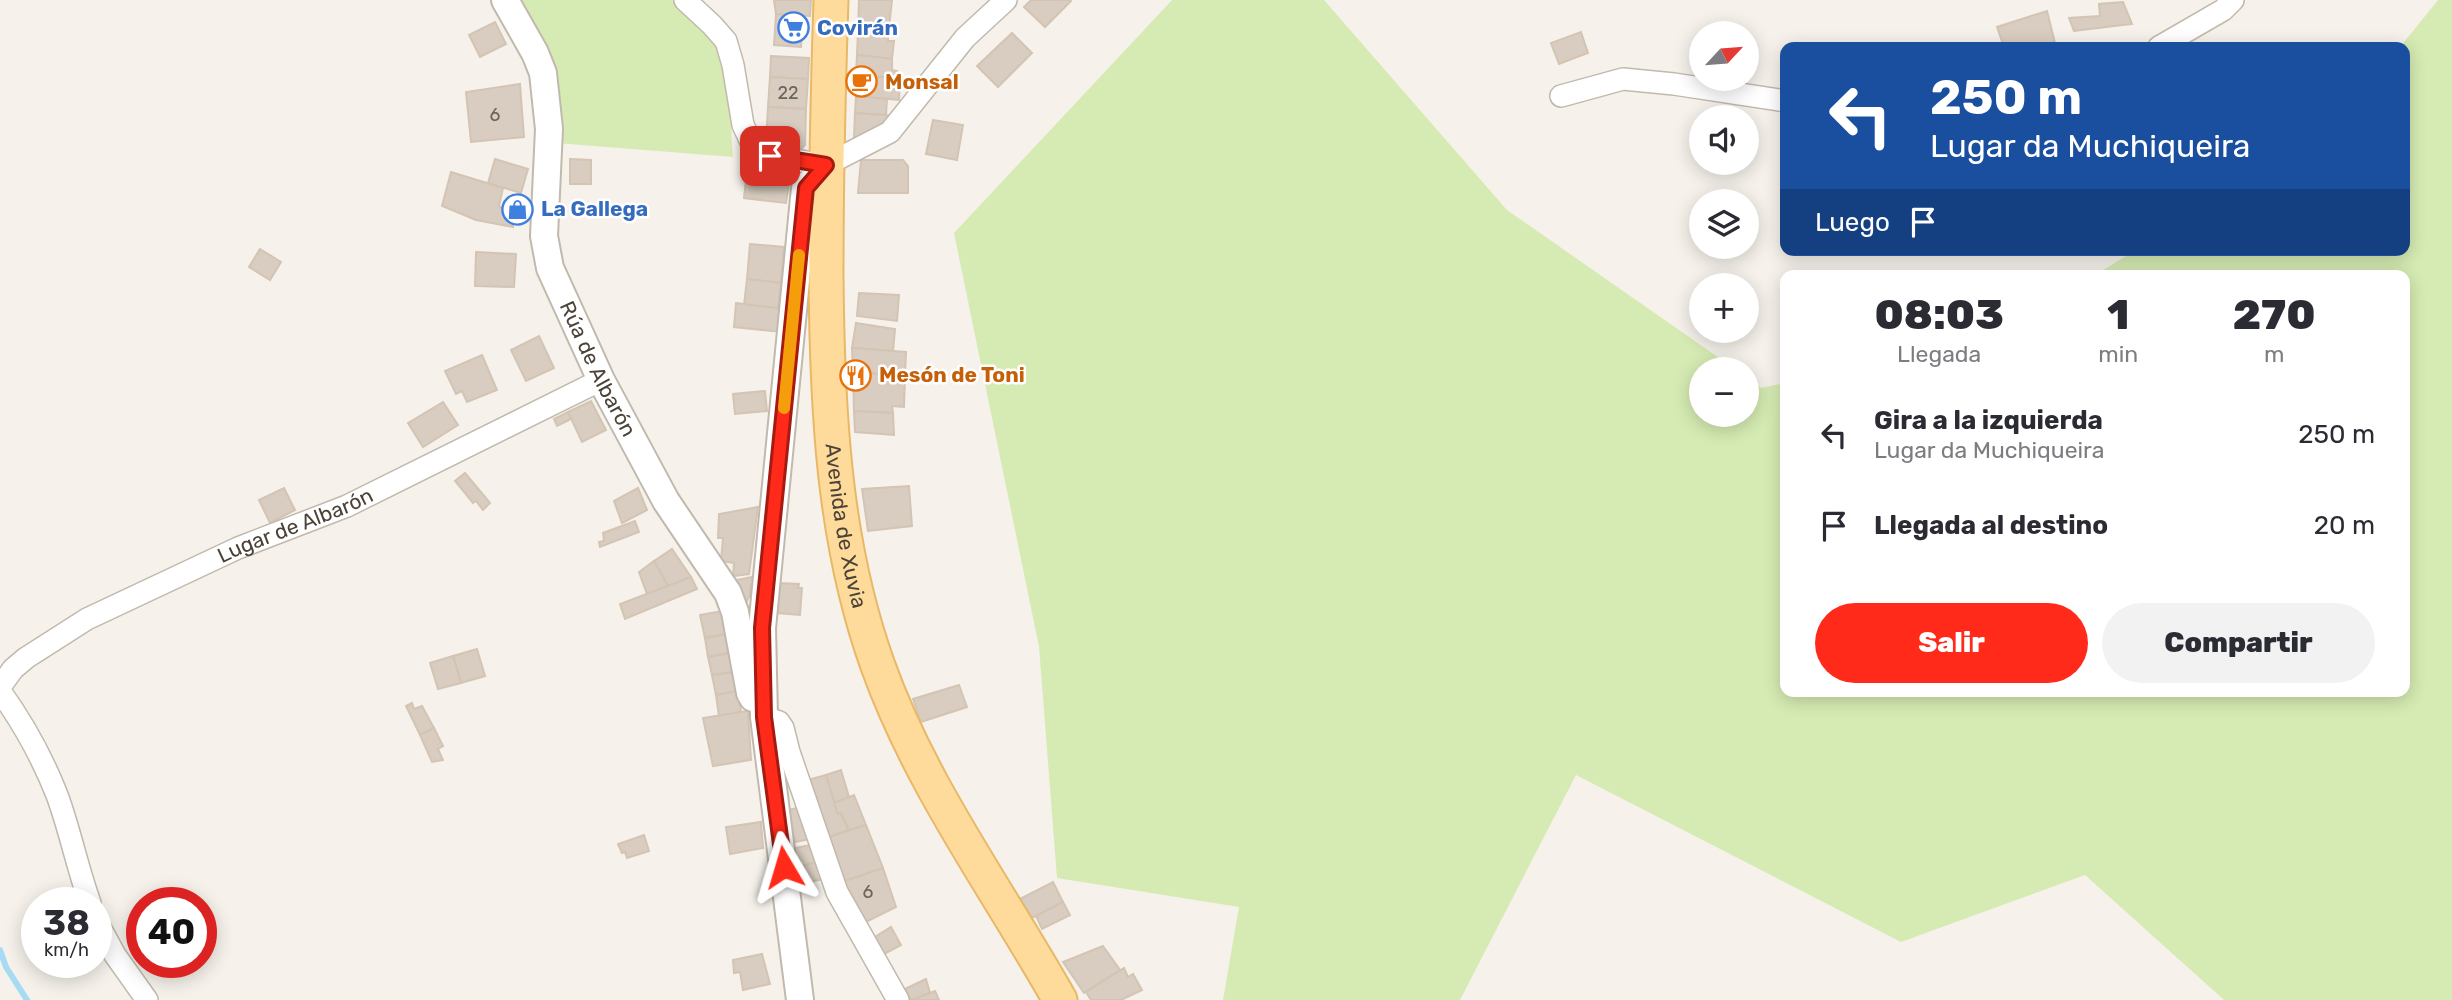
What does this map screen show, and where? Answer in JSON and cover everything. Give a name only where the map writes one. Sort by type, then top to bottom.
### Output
[{"type":"main road","name":"Avenida de Xuvia","points":[[831,0],[826,165],[827,355],[832,441],[847,553],[879,668],[924,768],[951,819],[1060,1000]]},
{"type":"street","name":"Rúa de Albarón","points":[[506,0],[536,52],[543,73],[549,129],[544,236],[550,268],[601,380],[666,501],[728,593],[735,612],[750,693],[764,717]]},
{"type":"street","points":[[685,0],[712,24],[726,41],[733,65],[743,125],[751,142],[759,151],[770,156],[826,165]]},
{"type":"street","points":[[800,1000],[764,717],[762,628],[806,188],[826,165],[890,132],[965,38],[1006,0]]},
{"type":"street","points":[[2168,42],[2223,10],[2233,0]]},
{"type":"street","points":[[1561,96],[1623,79],[1674,84],[1780,101]]},
{"type":"street","name":"Lugar de Albarón","points":[[0,689],[13,669],[26,658],[87,619],[238,548],[347,506],[601,380]]},
{"type":"street","points":[[0,689],[33,743],[52,785],[85,887]]},
{"type":"street","points":[[764,717],[779,722],[783,727],[837,892],[898,1000]]},
{"type":"street","points":[[112,949],[147,1000]]},
{"type":"green space","points":[[516,0],[675,0],[699,22],[719,53],[728,86],[733,157],[556,143]]},
{"type":"green space","points":[[1172,0],[1324,0],[1507,210],[1689,337],[1689,343],[1698,343],[1718,357],[1689,357],[1689,427],[1759,427],[1759,386],[1780,384],[1780,697],[2410,697],[2410,270],[2103,270],[2126,256],[2410,256],[2410,42],[2404,42],[2438,0],[2452,0],[2452,1000],[2224,1000],[2085,875],[1901,942],[1576,775],[1460,1000],[1223,1000],[1239,907],[1057,878],[1039,647],[954,233]]},
{"type":"building","points":[[774,0],[811,0],[810,16],[776,14]]},
{"type":"building","points":[[859,0],[892,0],[888,37],[858,32]]},
{"type":"building","points":[[1031,0],[1071,1],[1045,27],[1024,7]]},
{"type":"building","points":[[2123,2],[2132,24],[2074,31],[2069,18],[2100,16],[2099,4]]},
{"type":"building","points":[[2047,11],[2055,42],[2002,42],[1997,27]]},
{"type":"building","points":[[776,14],[803,16],[801,47],[774,45]]},
{"type":"building","points":[[495,22],[506,44],[480,57],[469,35]]},
{"type":"building","points":[[858,32],[888,37],[888,41],[894,41],[892,59],[857,55]]},
{"type":"building","points":[[1581,32],[1588,53],[1559,64],[1551,43]]},
{"type":"building","points":[[1012,33],[1032,53],[998,87],[977,66]]},
{"type":"building","points":[[857,55],[892,59],[892,70],[897,71],[895,78],[856,75]]},
{"type":"building","points":[[771,56],[809,58],[808,79],[770,77]]},
{"type":"building","points":[[856,75],[900,79],[899,100],[856,96]]},
{"type":"building","points":[[770,77],[808,79],[806,109],[768,107]]},
{"type":"building","points":[[520,84],[524,137],[471,142],[466,92]]},
{"type":"building","points":[[856,96],[887,99],[886,115],[855,113]]},
{"type":"building","points":[[768,107],[806,109],[805,145],[800,150],[771,148],[766,142]]},
{"type":"building","points":[[855,113],[898,116],[875,133],[854,138]]},
{"type":"building","points":[[933,120],[963,125],[957,160],[926,154]]},
{"type":"building","points":[[495,159],[528,169],[521,193],[488,183]]},
{"type":"building","points":[[570,159],[591,160],[591,184],[570,184]]},
{"type":"building","points":[[861,160],[903,160],[908,166],[908,193],[858,193]]},
{"type":"building","points":[[747,171],[790,177],[786,203],[744,198]]},
{"type":"building","points":[[451,172],[503,188],[499,206],[514,215],[513,227],[476,220],[442,206]]},
{"type":"building","points":[[750,244],[784,247],[781,283],[747,279]]},
{"type":"building","points":[[260,249],[281,262],[270,280],[249,267]]},
{"type":"building","points":[[476,252],[516,254],[514,287],[475,286]]},
{"type":"building","points":[[747,279],[781,283],[778,308],[744,305]]},
{"type":"building","points":[[859,293],[899,295],[897,321],[857,316]]},
{"type":"building","points":[[736,303],[785,309],[782,332],[734,327]]},
{"type":"building","points":[[856,323],[895,329],[893,351],[852,348]]},
{"type":"building","points":[[539,336],[554,368],[526,381],[511,350]]},
{"type":"building","points":[[852,348],[906,352],[905,376],[853,372]]},
{"type":"building","points":[[482,355],[497,390],[467,402],[462,391],[456,394],[445,371]]},
{"type":"building","points":[[853,372],[905,376],[904,407],[892,406],[893,413],[854,411]]},
{"type":"building","points":[[765,391],[767,411],[735,414],[733,394]]},
{"type":"building","points":[[591,401],[606,430],[582,442],[568,412]]},
{"type":"building","points":[[443,402],[458,425],[423,447],[408,423]]},
{"type":"building","points":[[854,411],[893,413],[894,435],[855,432]]},
{"type":"building","points":[[568,412],[571,419],[557,426],[554,419]]},
{"type":"building","points":[[465,473],[490,503],[483,510],[476,501],[473,503],[455,481]]},
{"type":"building","points":[[909,486],[912,526],[868,531],[862,489]]},
{"type":"building","points":[[284,488],[295,510],[270,523],[259,500]]},
{"type":"building","points":[[638,488],[647,510],[622,523],[614,501]]},
{"type":"building","points":[[758,507],[749,574],[733,576],[734,563],[721,561],[723,538],[718,538],[719,514]]},
{"type":"building","points":[[635,521],[639,532],[600,547],[599,542],[604,541],[603,533]]},
{"type":"building","points":[[672,549],[691,577],[668,586],[654,561]]},
{"type":"building","points":[[654,561],[668,586],[647,594],[639,572]]},
{"type":"building","points":[[691,577],[697,589],[625,619],[620,604]]},
{"type":"building","points":[[752,577],[754,584],[750,586],[746,603],[733,581]]},
{"type":"building","points":[[778,583],[799,584],[798,588],[802,588],[800,615],[777,613]]},
{"type":"building","points":[[723,611],[727,634],[705,638],[700,615]]},
{"type":"building","points":[[727,634],[731,653],[708,657],[705,638]]},
{"type":"building","points":[[477,649],[485,676],[461,683],[453,656]]},
{"type":"building","points":[[731,653],[734,672],[712,675],[708,657]]},
{"type":"building","points":[[453,656],[461,683],[438,689],[430,663]]},
{"type":"building","points":[[734,672],[738,691],[716,695],[712,675]]},
{"type":"building","points":[[959,685],[967,707],[921,722],[913,699]]},
{"type":"building","points":[[738,691],[741,712],[719,716],[716,695]]},
{"type":"building","points":[[412,703],[414,709],[422,706],[434,728],[420,735],[406,706]]},
{"type":"building","points":[[748,711],[751,760],[713,766],[703,718]]},
{"type":"building","points":[[434,728],[443,746],[438,749],[443,760],[432,762],[420,735]]},
{"type":"building","points":[[841,770],[849,797],[834,803],[826,775]]},
{"type":"building","points":[[826,775],[838,814],[841,813],[849,830],[826,838],[808,780]]},
{"type":"building","points":[[854,795],[866,825],[849,830],[834,803]]},
{"type":"building","points":[[804,806],[815,838],[795,842],[789,810]]},
{"type":"building","points":[[761,822],[763,848],[730,854],[726,827]]},
{"type":"building","points":[[866,825],[883,868],[842,882],[826,838]]},
{"type":"building","points":[[644,835],[649,851],[627,858],[618,844]]},
{"type":"building","points":[[816,844],[822,861],[798,867],[795,848]]},
{"type":"building","points":[[822,861],[827,878],[802,884],[798,867]]},
{"type":"building","points":[[883,868],[896,907],[864,923],[842,882]]},
{"type":"building","points":[[1053,882],[1063,902],[1032,918],[1020,899]]},
{"type":"building","points":[[1063,902],[1070,915],[1042,929],[1036,916]]},
{"type":"building","points":[[891,927],[901,945],[882,955],[875,937]]},
{"type":"building","points":[[1103,946],[1120,970],[1084,993],[1063,962]]},
{"type":"building","points":[[762,954],[770,984],[743,990],[740,972],[734,973],[733,960]]},
{"type":"building","points":[[1124,968],[1128,977],[1133,974],[1142,990],[1121,1000],[1091,1000],[1086,992]]},
{"type":"building","points":[[926,979],[930,993],[911,1000],[905,989]]},
{"type":"building","points":[[935,991],[939,1000],[912,1000],[930,993]]},
{"type":"waterway","points":[[0,950],[6,967],[27,1000]]},
{"type":"slow traffic","points":[[784,408],[799,255]]},
{"type":"place","name":"Covirán","points":[[794,28]]},
{"type":"place","name":"Monsal","points":[[862,82]]},
{"type":"place","name":"La Gallega","points":[[518,209]]},
{"type":"place","name":"Mesón de Toni","points":[[856,375]]},
{"type":"route","points":[[770,156],[826,165],[806,188],[762,628],[764,717],[784,867]]}]
